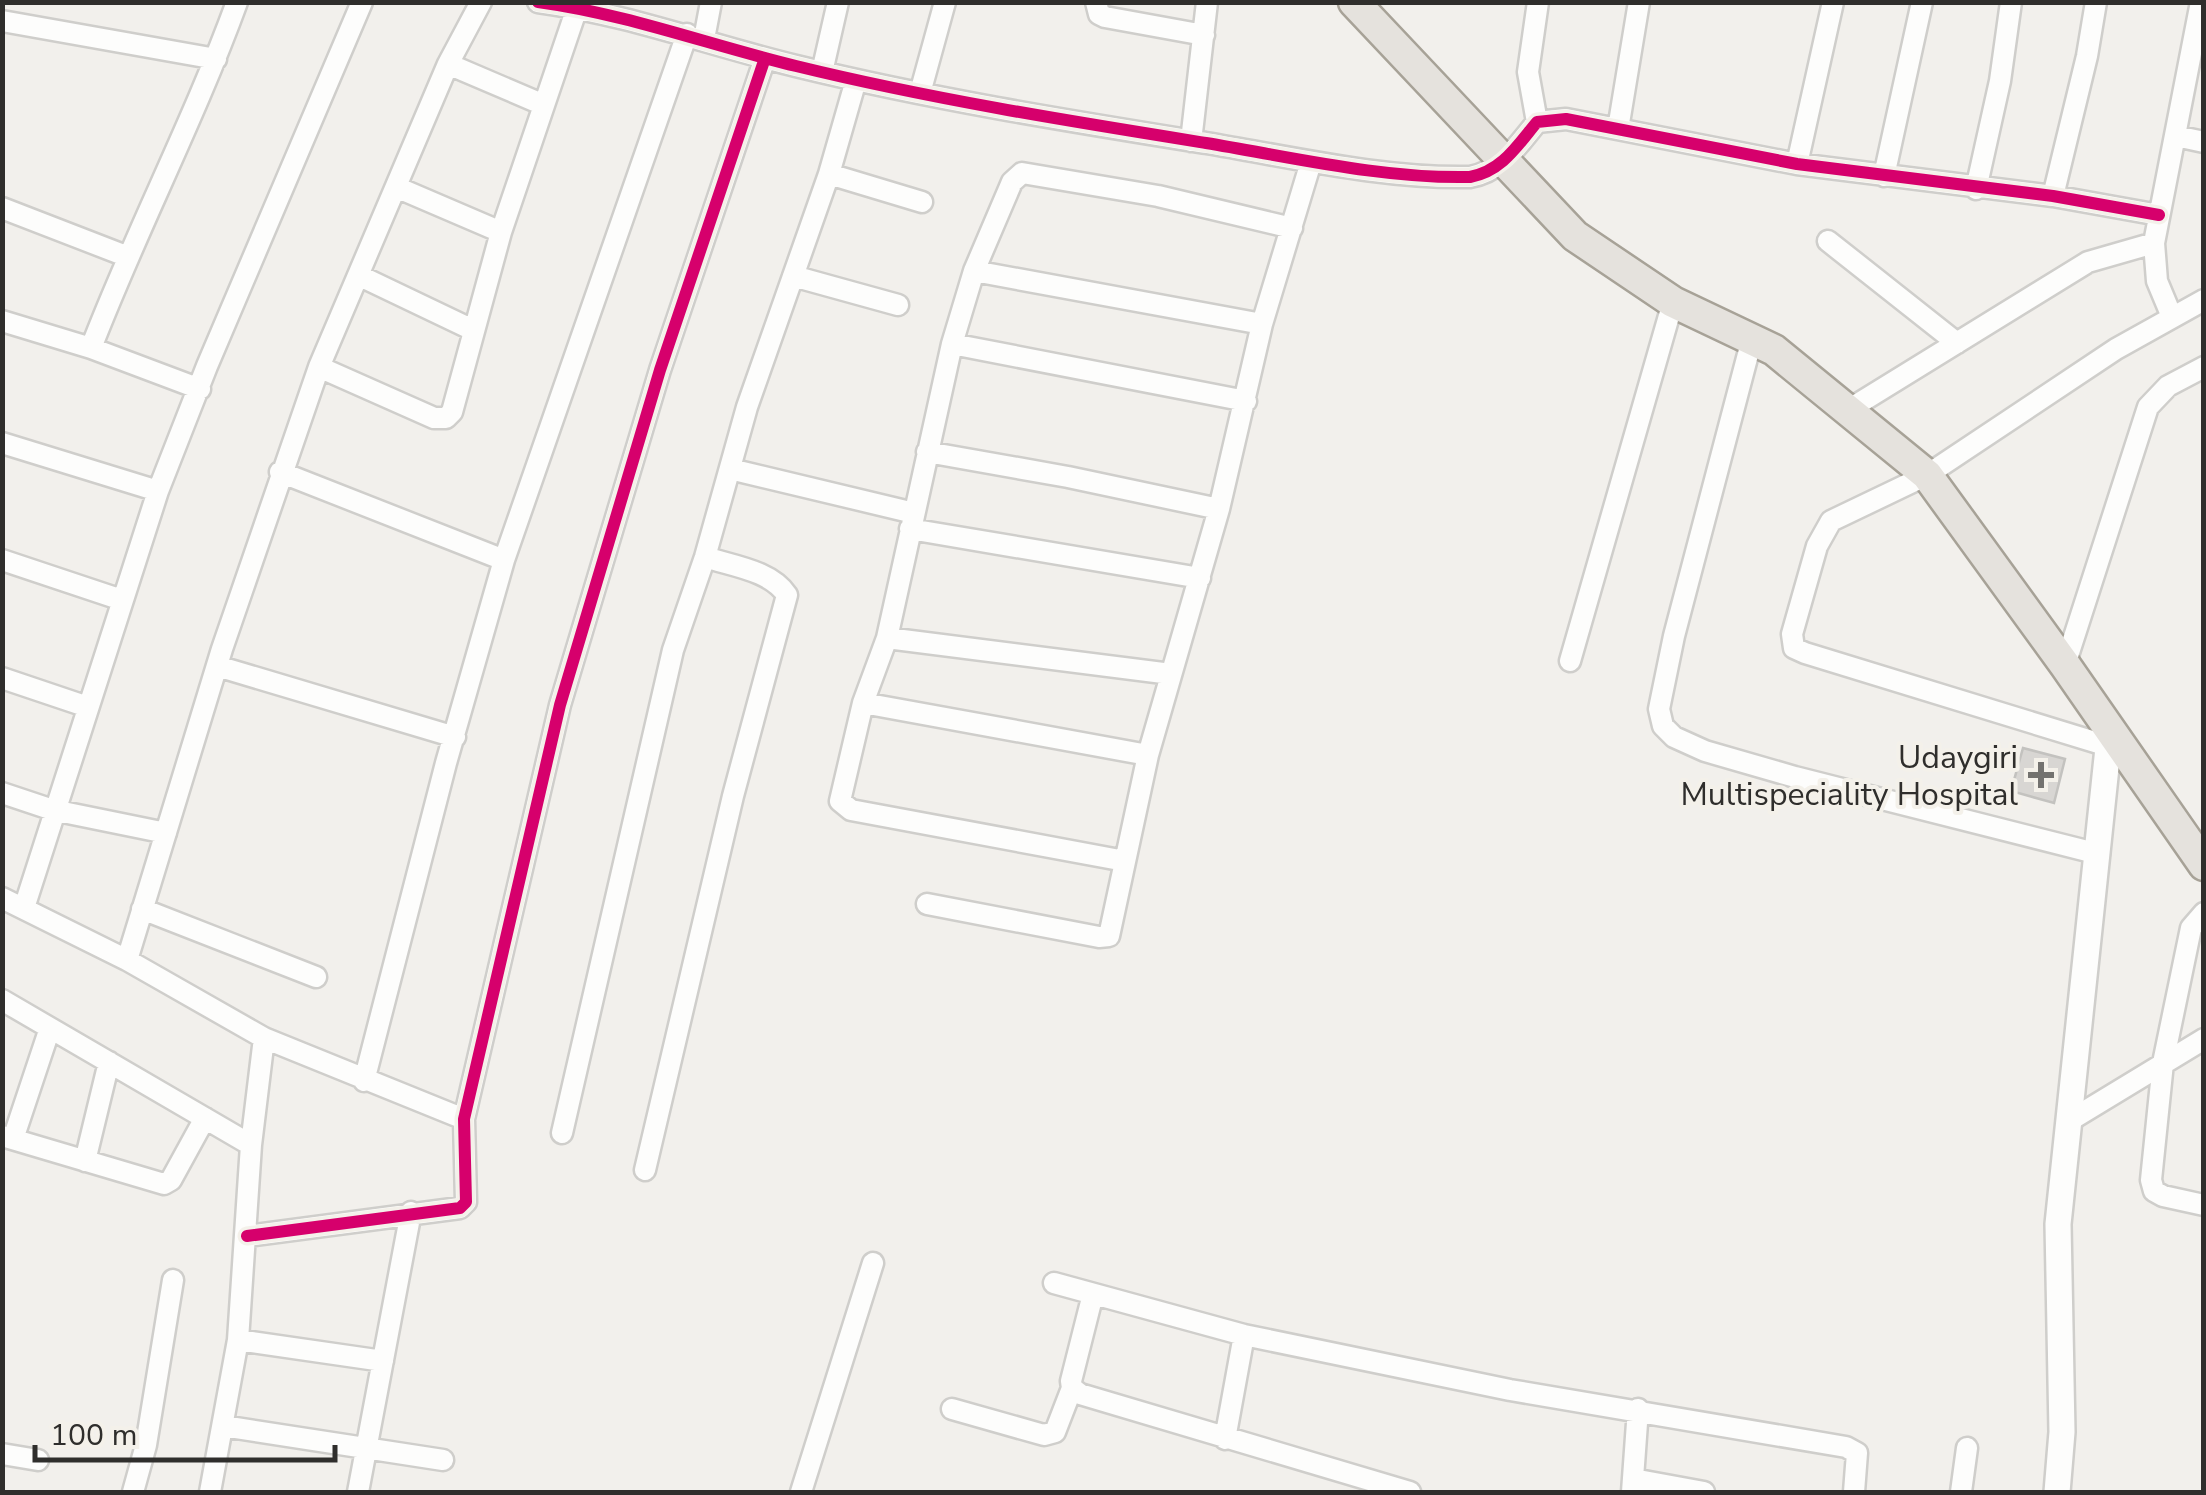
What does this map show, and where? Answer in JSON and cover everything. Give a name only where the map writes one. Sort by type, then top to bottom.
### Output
[{"type":"main road","points":[[1354,2],[1575,236],[1673,302],[1774,350],[1926,475],[2066,665],[2109,738],[2204,865]]},
{"type":"street","points":[[91,348],[126,256],[204,93],[237,2]]},
{"type":"street","points":[[24,908],[158,491],[362,2]]},
{"type":"street","points":[[127,960],[217,666],[319,366],[448,64],[481,2]]},
{"type":"street","points":[[538,2],[578,5],[856,80],[1311,162],[1458,178],[1482,175],[1504,162],[1536,122],[1566,119],[1797,164],[2054,196],[2159,216]]},
{"type":"street","points":[[364,1081],[504,560],[711,2]]},
{"type":"street","points":[[822,72],[838,2]]},
{"type":"street","points":[[920,93],[945,2]]},
{"type":"street","points":[[1096,2],[1099,14],[1105,17],[1204,34]]},
{"type":"street","points":[[1191,141],[1208,2]]},
{"type":"street","points":[[1536,122],[1528,72],[1538,2]]},
{"type":"street","points":[[1618,129],[1639,2]]},
{"type":"street","points":[[1797,164],[1832,2]]},
{"type":"street","points":[[1884,176],[1922,2]]},
{"type":"street","points":[[1976,188],[2000,81],[2011,2]]},
{"type":"street","points":[[2054,196],[2096,2]]},
{"type":"street","points":[[2172,316],[2157,281],[2154,243],[2202,2]]},
{"type":"street","points":[[319,366],[434,418],[446,418],[452,412],[502,232],[578,5]]},
{"type":"street","points":[[2,21],[216,59]]},
{"type":"street","points":[[247,1236],[460,1208],[466,1202],[464,1134],[560,705],[660,370],[765,58]]},
{"type":"street","points":[[448,64],[544,105]]},
{"type":"street","points":[[562,1133],[673,650],[705,558],[747,407],[829,174],[856,80]]},
{"type":"street","points":[[2176,136],[2204,142]]},
{"type":"street","points":[[927,904],[1104,938],[1112,930],[1148,755],[1219,509],[1262,324],[1311,162]]},
{"type":"street","points":[[1125,861],[851,810],[843,805],[840,794],[887,638],[952,344],[974,271],[1012,182],[1022,173],[1158,196],[1292,228]]},
{"type":"street","points":[[829,174],[922,202]]},
{"type":"street","points":[[396,187],[502,232]]},
{"type":"street","points":[[2,208],[126,256]]},
{"type":"street","points":[[1828,241],[1957,343]]},
{"type":"street","points":[[1848,410],[2088,262],[2154,243]]},
{"type":"street","points":[[974,271],[1262,324]]},
{"type":"street","points":[[360,276],[473,330]]},
{"type":"street","points":[[793,276],[898,305]]},
{"type":"street","points":[[2057,1492],[2062,1432],[2058,1224],[2109,738],[1794,648],[1792,634],[1822,532],[1831,521],[1926,475],[2116,348],[2204,300]]},
{"type":"street","points":[[1570,661],[1673,302]]},
{"type":"street","points":[[2,321],[91,348],[200,389]]},
{"type":"street","points":[[1752,339],[1674,636],[1659,710],[1663,726],[1674,737],[1705,750],[1777,772],[2099,854]]},
{"type":"street","points":[[952,344],[1246,401]]},
{"type":"street","points":[[2066,665],[2148,407],[2168,386],[2204,366]]},
{"type":"street","points":[[2,443],[158,491]]},
{"type":"street","points":[[927,452],[1219,509]]},
{"type":"street","points":[[730,469],[912,521],[1200,578]]},
{"type":"street","points":[[280,472],[504,560]]},
{"type":"street","points":[[645,1170],[733,796],[787,594],[769,578],[705,558]]},
{"type":"street","points":[[2,560],[122,600]]},
{"type":"street","points":[[887,638],[1171,674]]},
{"type":"street","points":[[217,666],[455,737]]},
{"type":"street","points":[[2,678],[88,707]]},
{"type":"street","points":[[864,704],[1148,755]]},
{"type":"street","points":[[2,793],[53,810],[166,833]]},
{"type":"street","points":[[2,898],[127,960],[264,1038],[364,1081],[464,1134]]},
{"type":"street","points":[[142,909],[316,978]]},
{"type":"street","points":[[2204,914],[2191,928],[2163,1064],[2152,1186],[2163,1196],[2204,1205]]},
{"type":"street","points":[[2,1000],[251,1145]]},
{"type":"street","points":[[50,1028],[8,1137],[164,1184],[171,1180],[206,1118]]},
{"type":"street","points":[[210,1492],[238,1340],[251,1145],[264,1038]]},
{"type":"street","points":[[2069,1121],[2204,1038]]},
{"type":"street","points":[[85,1161],[109,1062]]},
{"type":"street","points":[[358,1492],[411,1212]]},
{"type":"street","points":[[801,1492],[873,1262]]},
{"type":"street","points":[[135,1492],[173,1280]]},
{"type":"street","points":[[1054,1283],[1244,1335],[1510,1390],[1846,1446],[1858,1458],[1854,1492]]},
{"type":"street","points":[[952,1409],[1044,1435],[1054,1432],[1072,1388],[1093,1294]]},
{"type":"street","points":[[1225,1439],[1244,1335]]},
{"type":"street","points":[[238,1340],[384,1361]]},
{"type":"street","points":[[1072,1388],[1080,1394],[1225,1439],[1410,1492]]},
{"type":"street","points":[[1638,1410],[1632,1486],[1704,1492]]},
{"type":"street","points":[[224,1426],[443,1460]]},
{"type":"street","points":[[1961,1492],[1967,1448]]},
{"type":"street","points":[[2,1454],[38,1460]]},
{"type":"building","points":[[2023,748],[2065,759],[2054,803],[2011,791]]},
{"type":"cycle path","points":[[538,2],[604,14],[898,89],[1371,171],[1470,177],[1500,163],[1537,122],[1566,119],[1797,164],[2053,196],[2159,215]]},
{"type":"cycle path","points":[[247,1236],[460,1208],[466,1202],[464,1119],[560,705],[660,370],[765,58]]},
{"type":"place","name":"Udaygiri Multispeciality Hospital","points":[[2041,775]]}]
